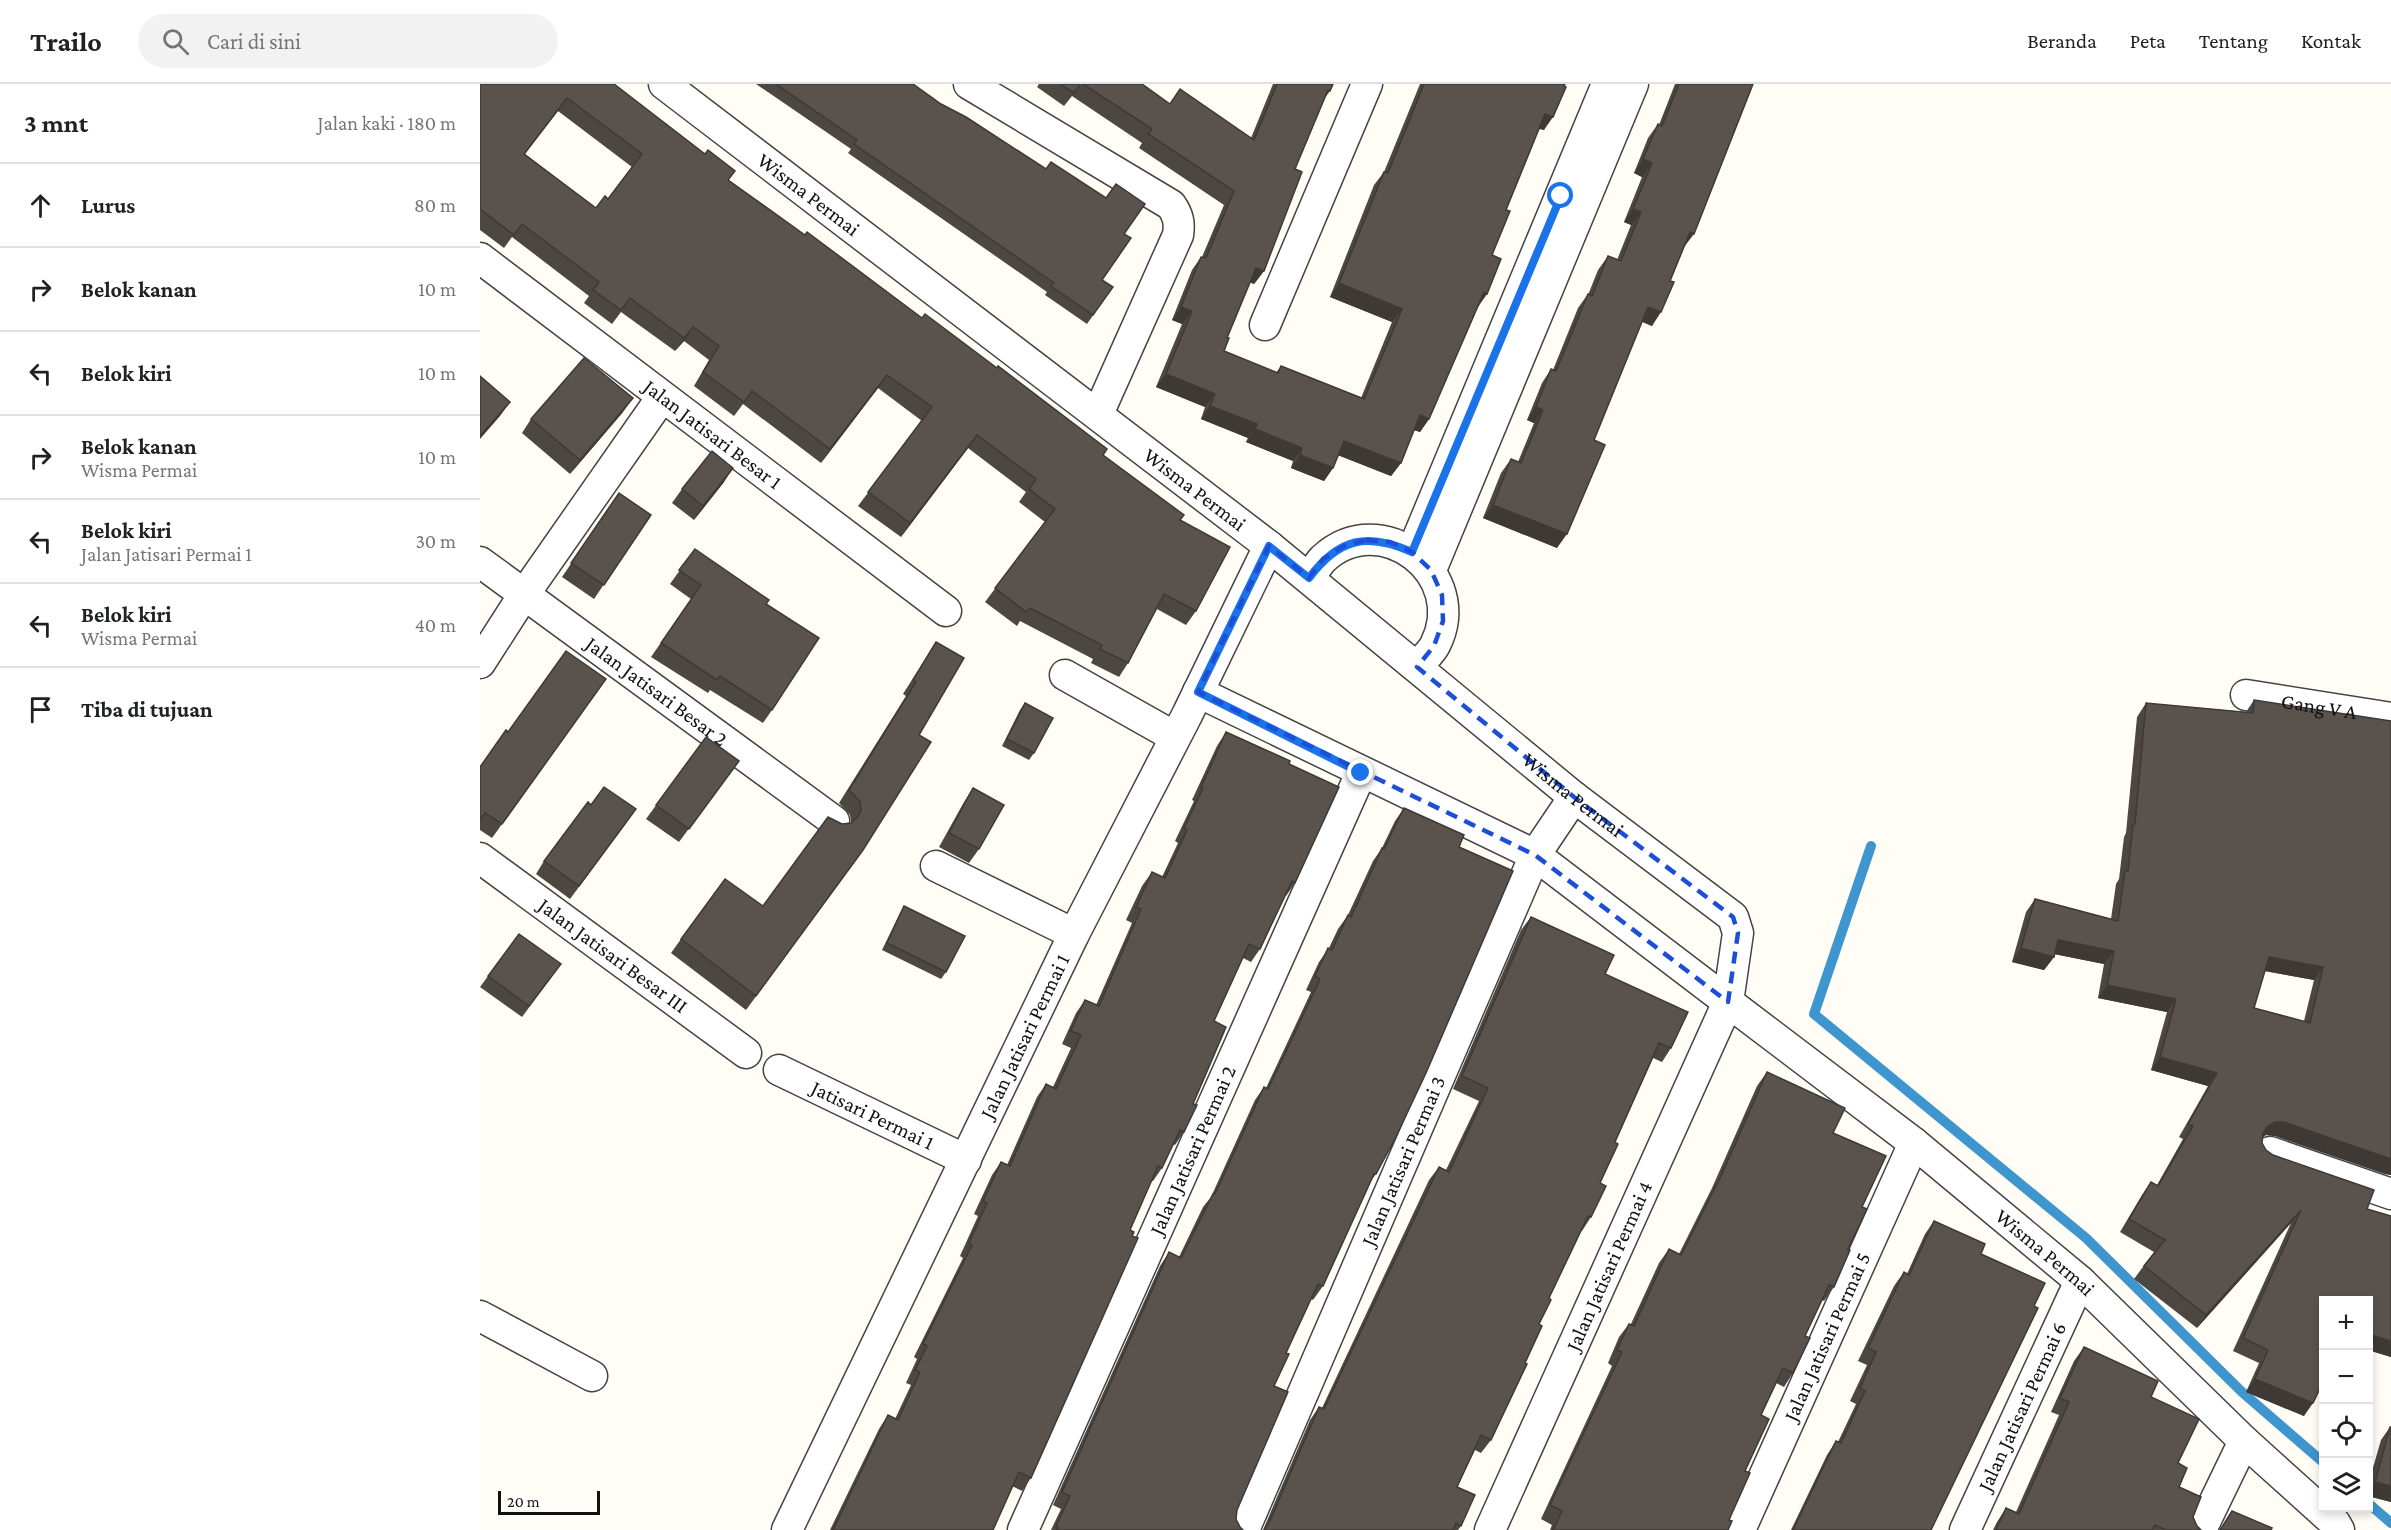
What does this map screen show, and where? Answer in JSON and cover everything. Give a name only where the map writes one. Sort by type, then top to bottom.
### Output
[{"type":"street","name":"Wisma Permai","points":[[664,84],[1269,546],[1574,797],[1733,917],[1738,933],[1728,1002]]},
{"type":"street","points":[[969,84],[1171,205],[1176,212],[1180,227],[1178,235],[1098,414]]},
{"type":"street","points":[[1265,325],[1367,84]]},
{"type":"street","points":[[1572,201],[1607,84]]},
{"type":"street","points":[[1421,561],[1572,201],[1633,84]]},
{"type":"street","name":"Jalan Jatisari Besar 1","points":[[480,258],[946,611]]},
{"type":"street","points":[[480,663],[523,596],[662,397]]},
{"type":"street","points":[[1309,578],[1323,559],[1344,546],[1366,540],[1390,542],[1421,561],[1442,595],[1443,621],[1434,646],[1417,667]]},
{"type":"street","name":"Jalan Jatisari Permai 1","points":[[787,1530],[1074,934],[1198,692],[1269,546]]},
{"type":"street","name":"Jalan Jatisari Besar 2","points":[[480,562],[523,596],[834,822]]},
{"type":"street","points":[[1065,675],[1175,737]]},
{"type":"street","name":"Wisma Permai","points":[[1198,692],[1361,773],[1535,855],[1914,1143],[2080,1281],[2244,1441],[2335,1523],[2339,1530]]},
{"type":"street","name":"Gang V A","points":[[2246,695],[2391,718]]},
{"type":"street","name":"Jalan Jatisari Permai 2","points":[[1023,1530],[1361,773]]},
{"type":"street","name":"Jalan Jatisari Permai 3","points":[[1244,1530],[1535,855],[1574,797]]},
{"type":"street","name":"Jalan Jatisari Besar III","points":[[480,858],[746,1053]]},
{"type":"street","points":[[936,866],[1074,934]]},
{"type":"street","name":"Jalan Jatisari Permai 4","points":[[1490,1530],[1728,1002]]},
{"type":"street","name":"Jatisari Permai 1","points":[[779,1070],[966,1160]]},
{"type":"street","name":"Jalan Jatisari Permai 5","points":[[1740,1530],[1914,1143]]},
{"type":"street","points":[[2270,1152],[2391,1194]]},
{"type":"street","name":"Jalan Jatisari Permai 6","points":[[1965,1530],[2080,1281]]},
{"type":"street","points":[[480,1316],[592,1376]]},
{"type":"street","points":[[2201,1530],[2244,1441]]},
{"type":"highlighted area","points":[[1366,540],[1390,542],[1412,552],[1431,570],[1442,595],[1443,621],[1434,646],[1417,667],[1574,797],[1733,917],[1738,933],[1728,1002],[1535,855],[1198,692],[1269,546],[1309,578],[1323,559],[1344,546]]},
{"type":"building","points":[[480,84],[614,84],[705,154],[708,150],[735,171],[728,180],[805,235],[807,232],[922,318],[925,314],[1107,449],[1103,455],[1184,515],[1180,520],[1230,547],[1196,611],[1164,594],[1128,663],[1100,649],[1102,645],[1030,608],[1026,612],[995,588],[1055,509],[1029,489],[1036,479],[977,435],[910,523],[868,492],[932,407],[887,375],[830,449],[752,391],[744,402],[703,372],[719,346],[693,327],[684,338],[630,298],[621,310],[593,290],[599,282],[522,224],[514,235],[480,209]],"holes":[[[567,98],[642,154],[608,199],[605,196],[596,208],[524,154]]]},
{"type":"building","points":[[776,84],[913,84],[1046,169],[1051,162],[1106,198],[1116,184],[1145,204],[1124,234],[1131,238],[1102,280],[1113,287],[1093,315],[1051,286],[1054,283],[854,144],[857,140]]},
{"type":"building","points":[[1060,84],[1080,84],[1074,93]]},
{"type":"building","points":[[1083,84],[1142,84],[1170,104],[1180,89],[1254,140],[1277,84],[1333,84],[1330,91],[1328,90],[1295,169],[1302,172],[1264,271],[1256,268],[1227,338],[1229,338],[1224,351],[1278,373],[1281,366],[1364,399],[1402,309],[1339,283],[1384,172],[1388,173],[1424,84],[1565,84],[1566,87],[1553,117],[1545,114],[1506,210],[1510,211],[1492,255],[1501,259],[1487,294],[1484,292],[1429,419],[1420,415],[1401,463],[1344,441],[1333,468],[1300,455],[1302,448],[1255,429],[1257,424],[1210,406],[1215,394],[1166,374],[1192,311],[1181,307],[1201,257],[1206,258],[1234,191],[1148,134],[1152,129]]},
{"type":"building","points":[[1679,84],[1753,84],[1694,234],[1690,232],[1670,281],[1674,282],[1661,312],[1648,307],[1594,440],[1605,445],[1567,534],[1493,505],[1511,459],[1521,463],[1543,410],[1536,407],[1551,369],[1556,371],[1588,294],[1592,296],[1608,256],[1621,261],[1641,212],[1633,209],[1652,163],[1643,159],[1658,124],[1662,126]]},
{"type":"building","points":[[584,358],[633,398],[580,460],[531,419]]},
{"type":"building","points":[[480,376],[510,402],[480,436]]},
{"type":"building","points":[[712,451],[733,468],[703,506],[682,489]]},
{"type":"building","points":[[619,493],[651,515],[604,585],[571,563]]},
{"type":"building","points":[[695,549],[769,600],[766,604],[819,638],[772,710],[720,676],[717,680],[661,643],[701,585],[679,570]]},
{"type":"building","points":[[936,642],[964,658],[919,735],[931,742],[863,850],[756,996],[681,939],[725,879],[763,906],[828,817],[842,824],[851,823],[857,818],[861,810],[860,801],[849,790],[916,682],[913,680]]},
{"type":"building","points":[[566,651],[606,679],[502,824],[485,813],[480,820],[480,767]]},
{"type":"building","points":[[2254,700],[2391,721],[2391,1159],[2284,1122],[2275,1122],[2263,1133],[2262,1143],[2273,1155],[2374,1190],[2367,1209],[2391,1216],[2391,1341],[2373,1336],[2373,1296],[2319,1296],[2319,1390],[2313,1403],[2255,1379],[2268,1350],[2243,1338],[2301,1210],[2206,1315],[2144,1266],[2165,1240],[2129,1219],[2151,1182],[2158,1186],[2193,1126],[2188,1124],[2217,1073],[2160,1057],[2176,999],[2107,985],[2114,951],[2058,940],[2054,957],[2021,948],[2035,899],[2118,921],[2125,871],[2128,871],[2133,824],[2135,824],[2146,703],[2253,713]],"holes":[[[2269,957],[2323,967],[2310,1023],[2254,1008]]]},
{"type":"building","points":[[1025,703],[1053,718],[1034,753],[1007,739]]},
{"type":"building","points":[[1226,732],[1290,761],[1289,764],[1339,787],[1295,883],[1292,881],[1260,949],[1249,944],[1214,1021],[1226,1027],[1193,1104],[1197,1105],[1184,1132],[1180,1130],[1162,1168],[1158,1166],[1130,1230],[1134,1232],[1132,1236],[1138,1238],[1031,1478],[1019,1472],[993,1530],[833,1530],[888,1415],[898,1420],[920,1372],[915,1370],[927,1346],[923,1344],[972,1245],[969,1243],[987,1203],[983,1201],[1001,1162],[1010,1166],[1046,1084],[1056,1089],[1081,1035],[1071,1031],[1085,1000],[1099,1006],[1141,909],[1136,907],[1152,872],[1165,878],[1187,830],[1184,828],[1203,788],[1201,787]]},
{"type":"building","points":[[706,737],[739,761],[689,829],[656,805]]},
{"type":"building","points":[[604,787],[636,809],[579,886],[544,861],[588,802],[591,805]]},
{"type":"building","points":[[973,788],[1004,805],[979,849],[949,833]]},
{"type":"building","points":[[1404,808],[1464,835],[1459,847],[1513,871],[1395,1139],[1374,1174],[1323,1286],[1318,1284],[1286,1353],[1289,1354],[1274,1386],[1288,1392],[1237,1510],[1236,1519],[1243,1530],[1057,1530],[1056,1526],[1070,1496],[1062,1492],[1169,1252],[1181,1258],[1215,1194],[1264,1087],[1268,1089],[1320,979],[1315,976],[1328,948],[1332,950],[1348,915],[1351,917],[1382,848],[1384,849]]},
{"type":"building","points":[[904,906],[965,936],[946,972],[887,943]]},
{"type":"building","points":[[1531,917],[1614,955],[1605,974],[1688,1012],[1671,1048],[1659,1043],[1615,1142],[1618,1144],[1600,1183],[1606,1186],[1591,1217],[1588,1216],[1549,1298],[1551,1300],[1539,1324],[1542,1326],[1525,1363],[1527,1364],[1491,1440],[1481,1435],[1457,1487],[1475,1495],[1461,1526],[1456,1523],[1453,1530],[1264,1530],[1319,1407],[1324,1409],[1439,1167],[1449,1172],[1488,1088],[1462,1076]]},
{"type":"building","points":[[519,934],[561,964],[529,1006],[488,976]]},
{"type":"building","points":[[1767,1072],[1845,1108],[1833,1133],[1886,1156],[1862,1207],[1867,1209],[1848,1249],[1850,1250],[1834,1287],[1829,1285],[1805,1336],[1810,1338],[1793,1373],[1783,1368],[1761,1415],[1769,1419],[1745,1471],[1750,1473],[1729,1520],[1732,1521],[1728,1530],[1553,1530],[1562,1511],[1550,1505],[1622,1352],[1617,1350],[1629,1324],[1634,1326],[1669,1249],[1681,1255],[1722,1174]]},
{"type":"building","points":[[1934,1221],[1985,1244],[1981,1254],[2045,1283],[2034,1306],[2038,1308],[1931,1530],[1793,1530],[1836,1441],[1841,1443],[1865,1391],[1860,1388],[1876,1352],[1868,1348],[1904,1272],[1909,1275]]},
{"type":"building","points":[[2084,1347],[2158,1381],[2151,1397],[2199,1419],[2178,1463],[2187,1468],[2179,1487],[2201,1497],[2193,1517],[2201,1530],[2166,1530],[2155,1525],[2152,1530],[1996,1530],[2006,1508],[2019,1514],[2069,1402],[2060,1398]]},
{"type":"building","points":[[2391,1427],[2391,1486],[2375,1482]]},
{"type":"building","points":[[2232,1511],[2272,1528],[2271,1530],[2220,1530]]},
{"type":"waterway","points":[[1871,846],[1814,1014],[2086,1238],[2242,1392],[2319,1459]]},
{"type":"waterway","points":[[2373,1507],[2391,1523]]},
{"type":"route","points":[[1361,773],[1198,692],[1269,546],[1309,578],[1323,559],[1344,546],[1366,540],[1390,542],[1412,552],[1561,196]]}]
